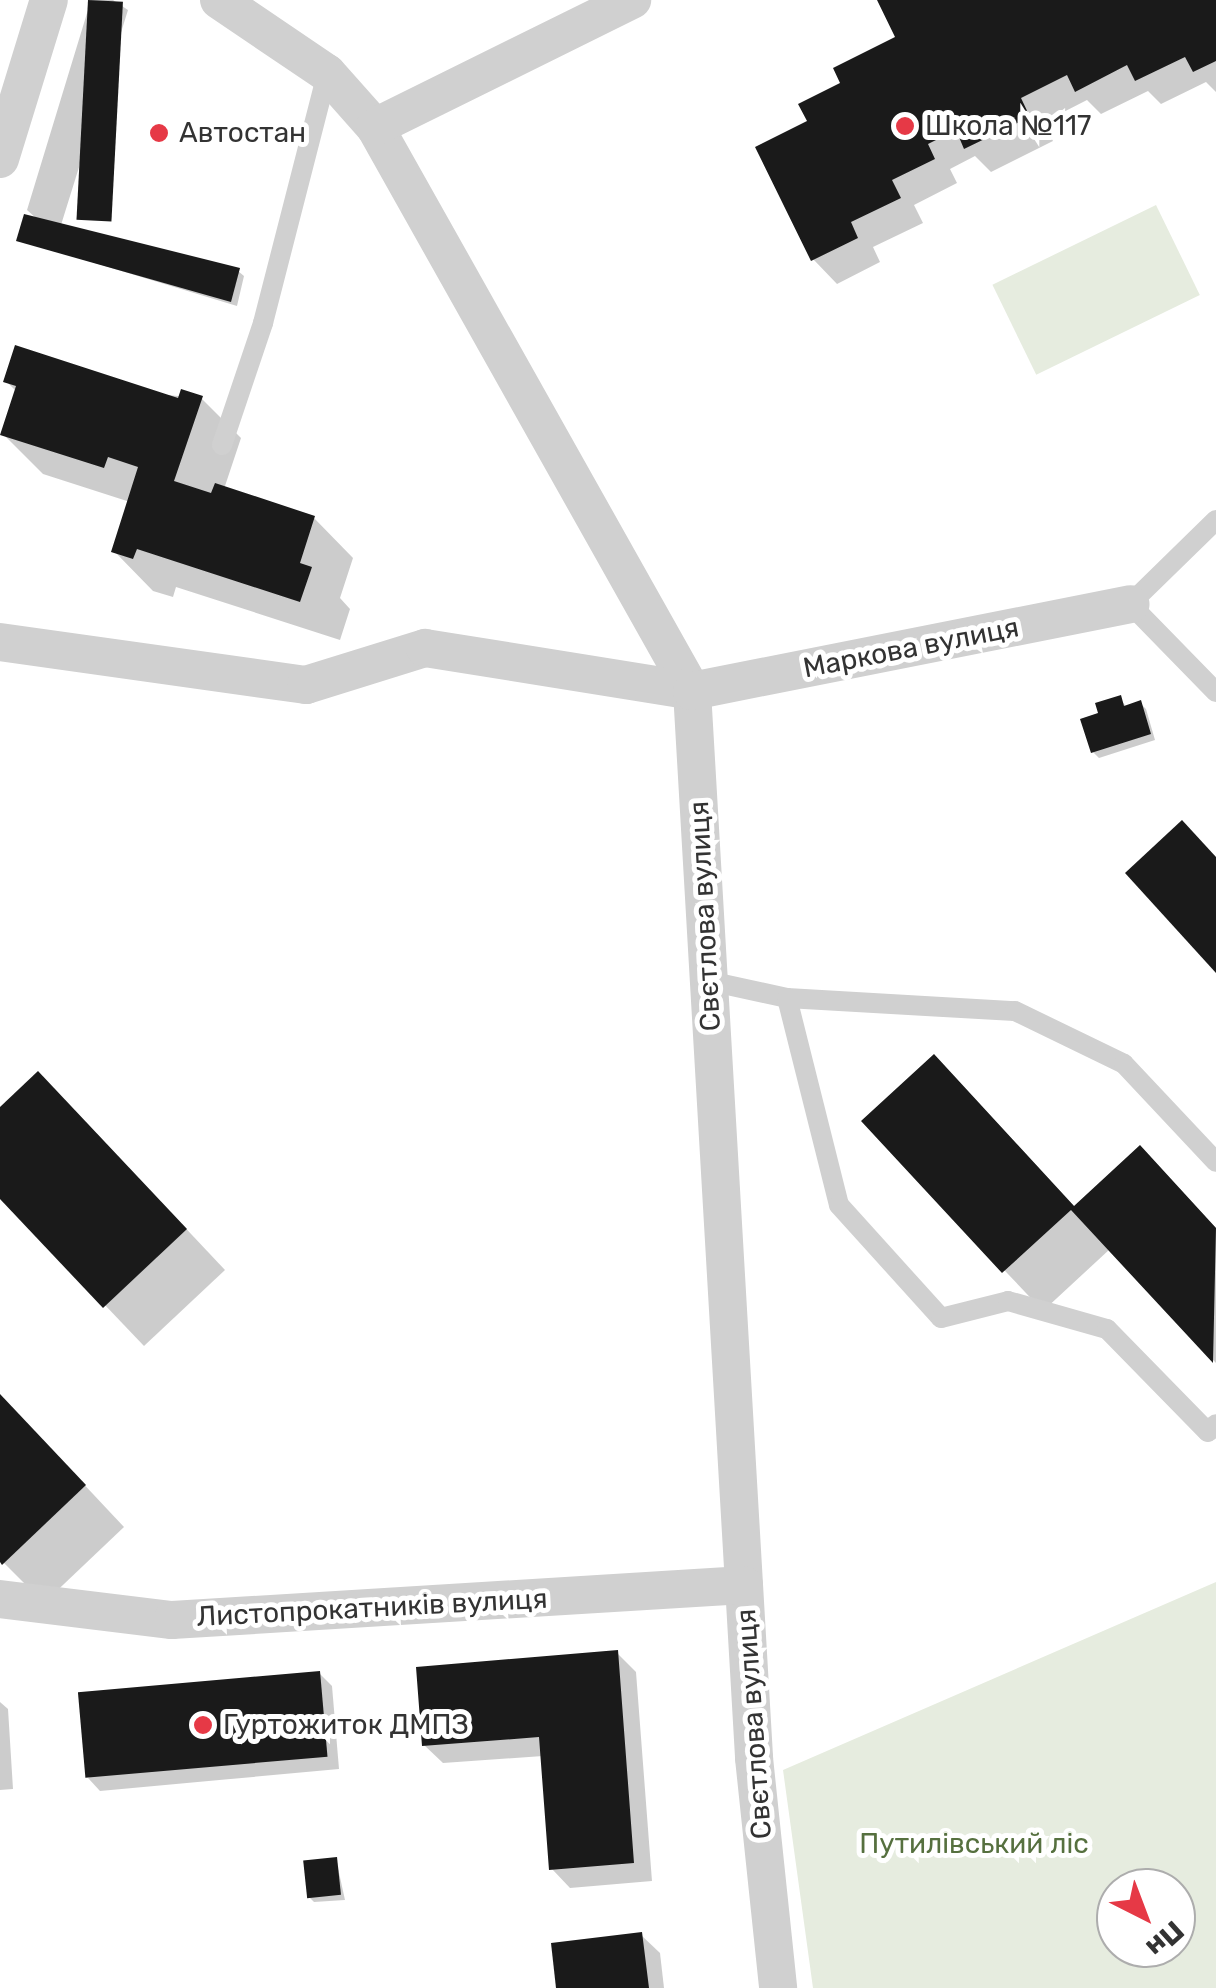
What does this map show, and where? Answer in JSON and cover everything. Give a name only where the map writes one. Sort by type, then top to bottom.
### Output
[{"type":"street","points":[[0,159],[49,0]]},
{"type":"street","name":"Свєтлова вулиця","points":[[219,0],[328,72],[375,127],[692,692],[744,1586],[778,1988]]},
{"type":"street","points":[[375,127],[632,0]]},
{"type":"street","name":"Маркова вулиця","points":[[692,692],[1130,604]]},
{"type":"street","points":[[0,642],[306,685],[425,648],[692,692]]},
{"type":"street","name":"Листопрокатників вулиця","points":[[0,1599],[172,1620],[744,1586]]},
{"type":"lane","points":[[222,445],[268,306],[328,72]]},
{"type":"lane","points":[[1216,520],[1130,604],[1216,692]]},
{"type":"lane","points":[[709,981],[787,998],[1015,1011],[1124,1064],[1216,1162]]},
{"type":"lane","points":[[787,998],[839,1205],[941,1318],[1008,1302],[1107,1329],[1208,1432],[1216,1424]]},
{"type":"green space","points":[[1156,205],[1200,295],[1036,375],[992,285]]},
{"type":"green space","name":"Путилівський ліс","points":[[1216,1582],[1216,1988],[813,1988],[783,1770]]},
{"type":"building","points":[[88,0],[123,2],[111,222],[76,220]]},
{"type":"building","name":"Школа №117","points":[[877,0],[1216,0],[1216,61],[1193,72],[1185,57],[1135,81],[1127,65],[1075,92],[1067,75],[1021,98],[1030,117],[964,149],[956,130],[928,144],[935,159],[892,180],[901,198],[851,222],[858,238],[811,261],[755,147],[807,121],[798,104],[840,83],[833,68],[895,37]]},
{"type":"building","points":[[24,214],[240,268],[231,302],[16,241]]},
{"type":"building","points":[[15,345],[178,398],[181,389],[203,396],[174,481],[211,493],[215,483],[315,516],[300,563],[312,567],[300,602],[137,549],[133,559],[111,552],[138,467],[108,457],[104,468],[0,435],[16,386],[3,382]]},
{"type":"building","points":[[1121,695],[1124,706],[1141,700],[1151,734],[1091,753],[1080,719],[1098,713],[1095,703]]},
{"type":"building","points":[[1182,820],[1216,857],[1216,973],[1125,873]]},
{"type":"building","points":[[934,1054],[1074,1206],[1140,1145],[1216,1228],[1213,1363],[1071,1210],[1002,1273],[861,1121]]},
{"type":"building","points":[[38,1071],[187,1229],[103,1308],[0,1199],[0,1107]]},
{"type":"building","points":[[0,1394],[86,1485],[2,1565],[0,1562]]},
{"type":"building","points":[[618,1650],[634,1863],[549,1870],[539,1737],[422,1746],[416,1667]]},
{"type":"building","name":"Гуртожиток ДМПЗ","points":[[320,1671],[327,1757],[85,1778],[78,1692]]},
{"type":"building","points":[[337,1857],[341,1895],[307,1898],[303,1861]]},
{"type":"building","points":[[642,1932],[649,1988],[556,1988],[551,1943]]},
{"type":"place","name":"Школа №117","points":[[905,126]]},
{"type":"place","name":"Автостан","points":[[159,133]]},
{"type":"place","name":"Гуртожиток ДМПЗ","points":[[203,1725]]}]
